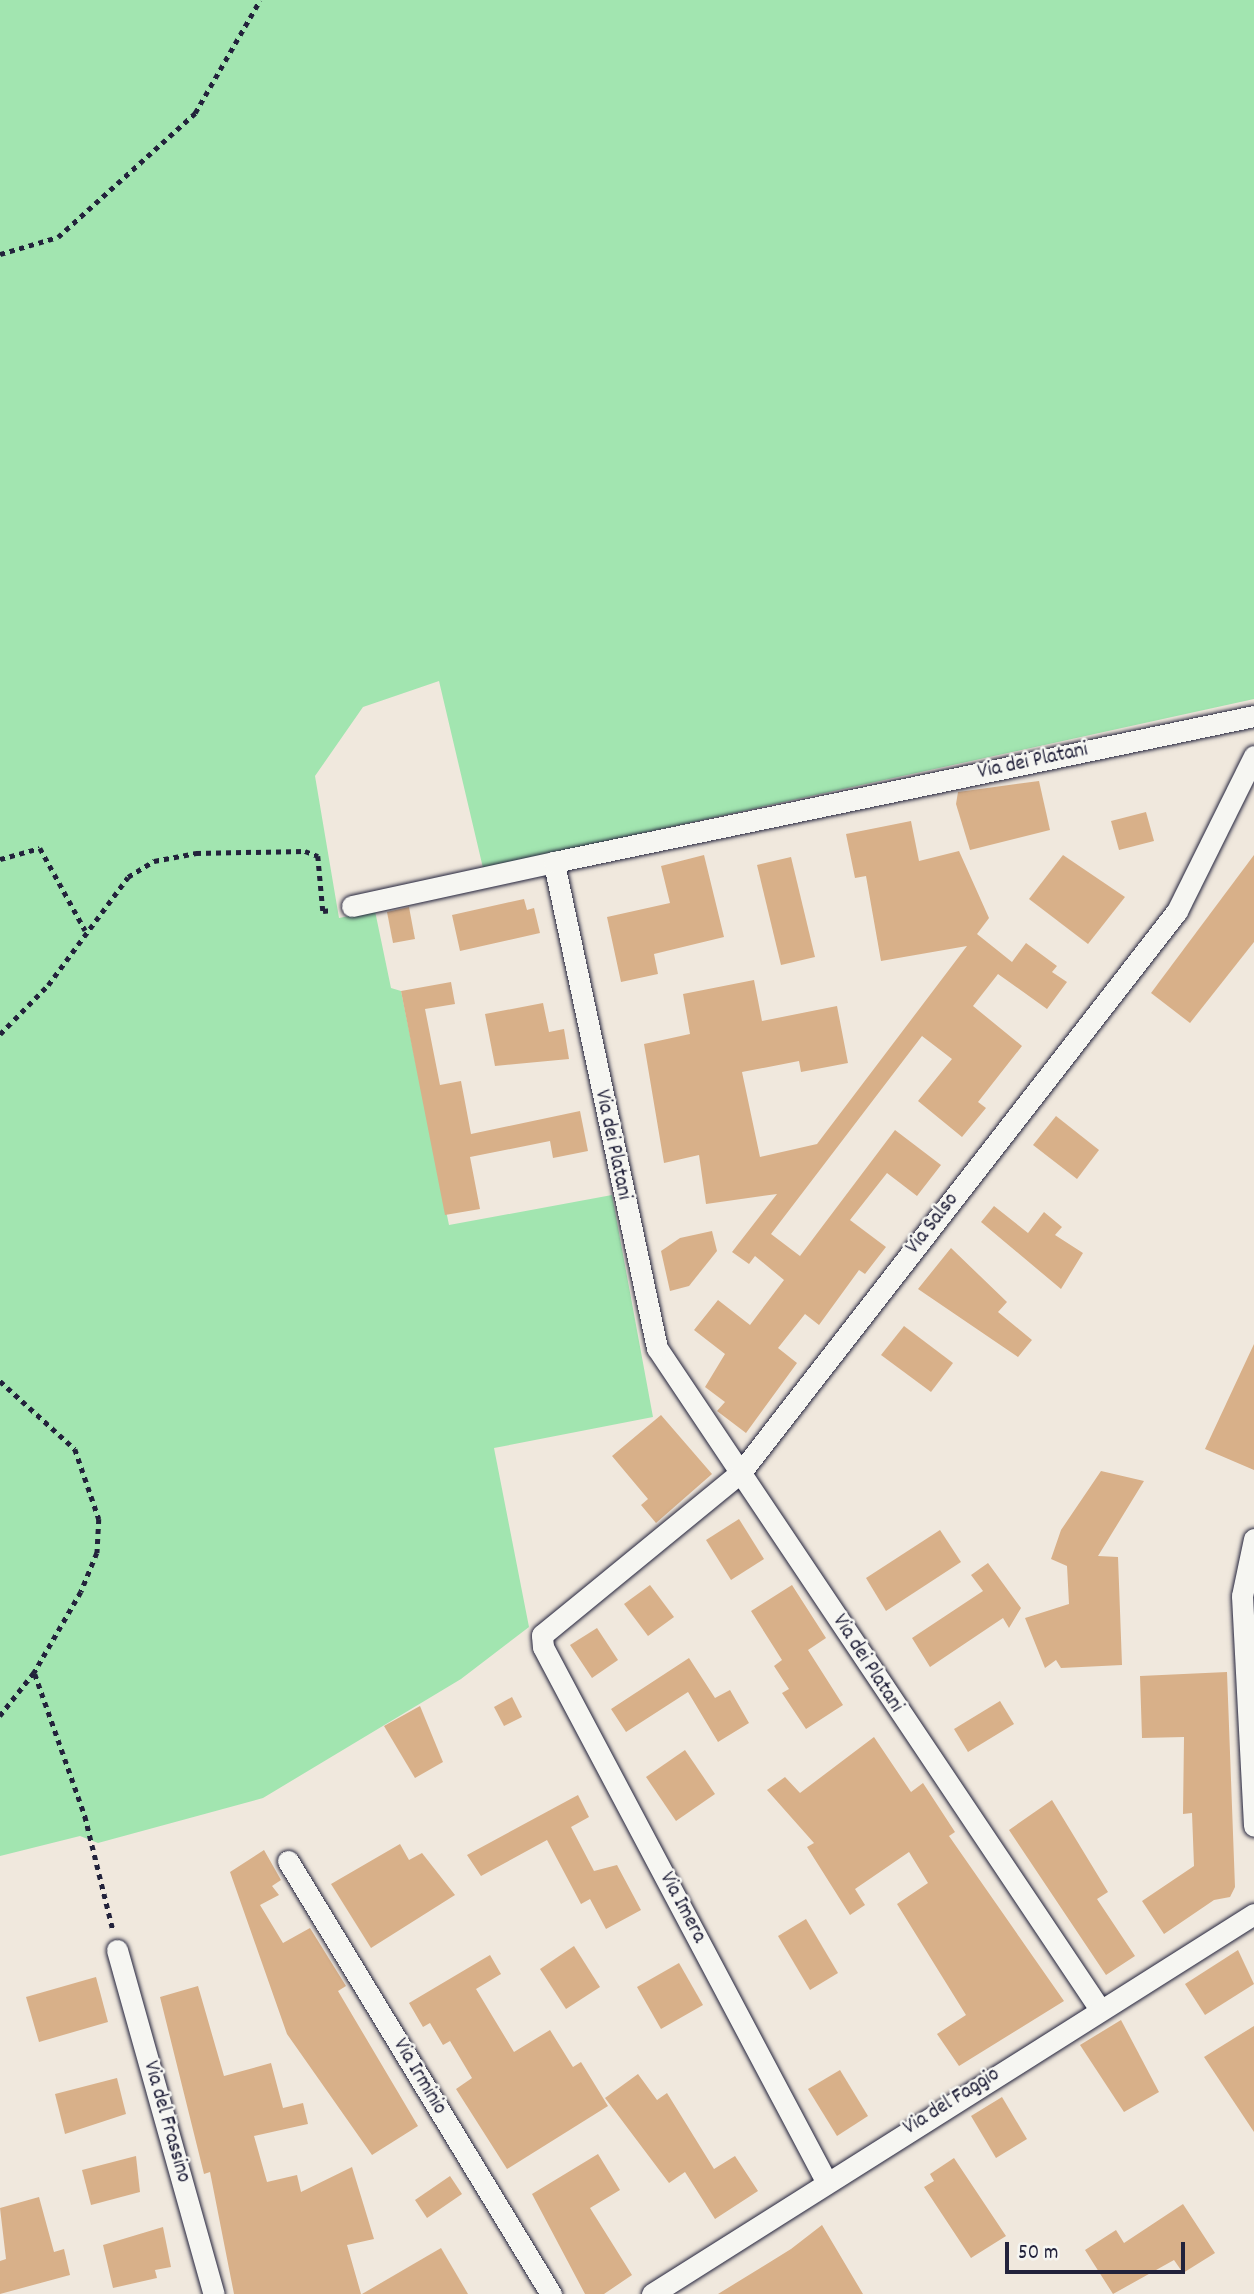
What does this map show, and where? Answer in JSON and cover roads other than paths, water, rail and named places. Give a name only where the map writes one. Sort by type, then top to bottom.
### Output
[{"type":"street","name":"Via dei Platani","points":[[1099,2008],[741,1472],[678,1383],[649,1323],[554,862],[1254,716]]},
{"type":"street","name":"Via Salso","points":[[542,1634],[741,1472],[1177,911],[1254,756]]},
{"type":"street","points":[[352,906],[554,862]]},
{"type":"street","points":[[1254,1539],[1242,1596],[1254,1826]]},
{"type":"street","name":"Via Imera","points":[[542,1634],[543,1647],[826,2181]]},
{"type":"street","name":"Via Irminio","points":[[288,1861],[551,2294]]},
{"type":"street","name":"Via del Faggio","points":[[652,2294],[1099,2008],[1254,1914]]},
{"type":"street","name":"Via del Frassino","points":[[117,1950],[214,2294]]}]
